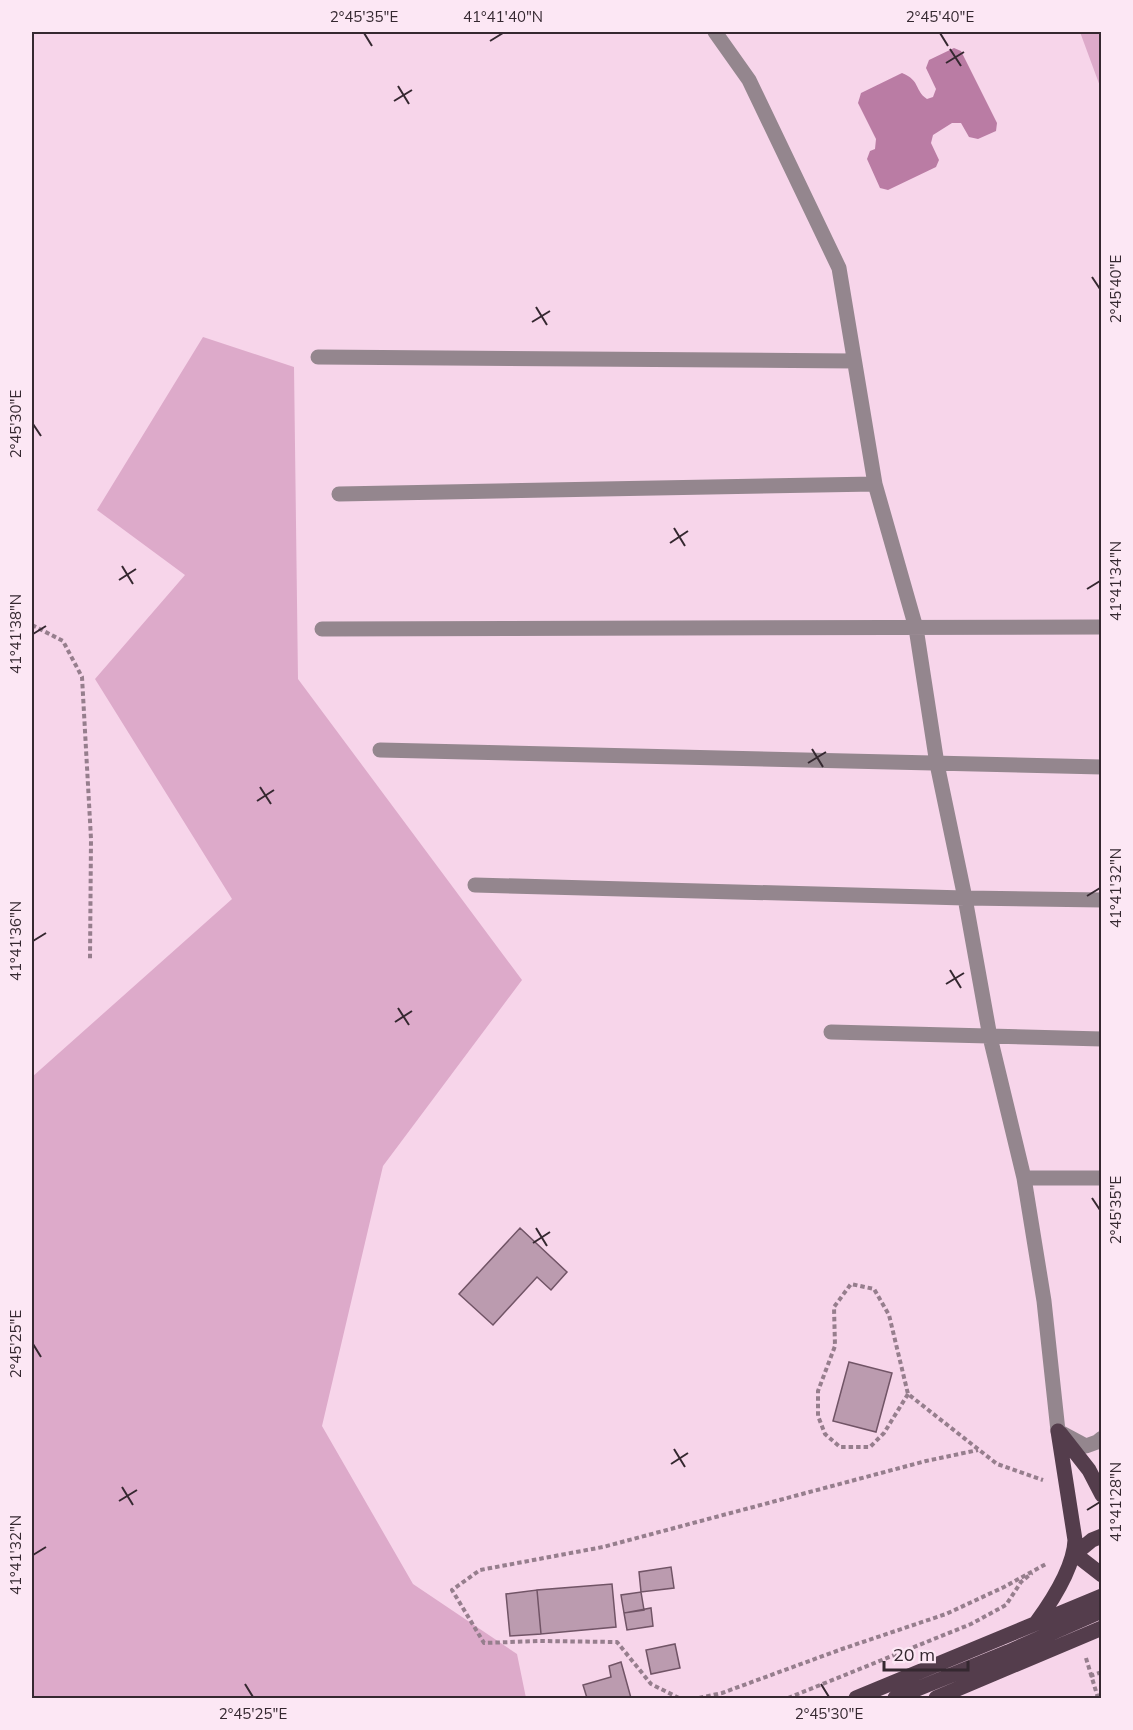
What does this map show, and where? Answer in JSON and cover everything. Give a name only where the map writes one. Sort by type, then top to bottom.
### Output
[{"type":"main road","points":[[1010,1636],[1036,1623],[1049,1605],[1075,1547],[1058,1431]]},
{"type":"main road","points":[[1058,1431],[1089,1470],[1101,1495]]},
{"type":"main road","points":[[1075,1547],[1101,1536]]},
{"type":"main road","points":[[1075,1547],[1101,1575]]},
{"type":"main road","points":[[856,1698],[1010,1636],[1101,1596]]},
{"type":"main road","points":[[895,1698],[1101,1611]]},
{"type":"main road","points":[[936,1698],[1101,1628]]},
{"type":"lane","points":[[715,32],[749,80],[839,268],[875,484],[916,628],[937,765],[966,898],[990,1037],[1024,1178],[1044,1301],[1058,1431],[1086,1446],[1101,1438]]},
{"type":"lane","points":[[318,357],[854,361]]},
{"type":"lane","points":[[339,494],[875,484]]},
{"type":"lane","points":[[322,629],[1101,627]]},
{"type":"lane","points":[[380,750],[937,765],[1101,767]]},
{"type":"lane","points":[[475,885],[1101,900]]},
{"type":"lane","points":[[831,1032],[1101,1039]]},
{"type":"lane","points":[[1024,1178],[1101,1179]]},
{"type":"path","points":[[32,625],[63,641],[82,677],[91,839],[90,959]]},
{"type":"path","points":[[909,1394],[884,1433],[870,1447],[840,1447],[825,1434],[818,1416],[818,1391],[835,1346],[834,1307],[851,1284],[874,1289],[889,1315],[909,1394],[997,1464],[1067,1487]]},
{"type":"path","points":[[679,1698],[651,1684],[617,1642],[484,1643],[452,1590],[480,1570],[603,1547],[926,1461],[978,1450]]},
{"type":"path","points":[[788,1698],[971,1624],[1006,1605],[1021,1582],[1062,1547],[1075,1547]]},
{"type":"path","points":[[699,1698],[722,1693],[946,1614],[1004,1587],[1075,1547]]},
{"type":"path","points":[[1081,1637],[1090,1676],[1098,1698]]},
{"type":"path","points":[[1090,1676],[1101,1672]]},
{"type":"shaded area","points":[[1080,32],[1101,32],[1101,89]]},
{"type":"shaded area","points":[[954,48],[961,51],[997,123],[996,131],[978,139],[969,137],[961,123],[952,123],[933,135],[931,143],[939,160],[936,167],[888,190],[880,188],[867,159],[870,151],[875,149],[876,139],[858,103],[861,93],[902,73],[915,82],[923,96],[927,99],[933,97],[936,89],[926,68],[929,60]]},
{"type":"shaded area","points":[[203,337],[294,367],[298,679],[522,980],[383,1166],[322,1426],[413,1584],[517,1654],[526,1698],[32,1698],[32,1077],[232,899],[95,679],[185,575],[97,510]]},
{"type":"building","points":[[520,1228],[567,1272],[551,1290],[537,1277],[493,1325],[459,1294]]},
{"type":"building","points":[[849,1362],[892,1373],[876,1432],[833,1421]]},
{"type":"building","points":[[671,1567],[674,1588],[641,1592],[639,1572]]},
{"type":"building","points":[[612,1584],[616,1627],[541,1634],[537,1590]]},
{"type":"building","points":[[537,1590],[541,1634],[510,1636],[506,1594]]},
{"type":"building","points":[[641,1592],[644,1610],[624,1613],[621,1595]]},
{"type":"building","points":[[651,1608],[653,1626],[627,1630],[624,1613]]},
{"type":"building","points":[[675,1644],[680,1668],[651,1674],[646,1650]]},
{"type":"building","points":[[621,1662],[631,1698],[587,1698],[583,1685],[611,1677],[609,1666]]}]
